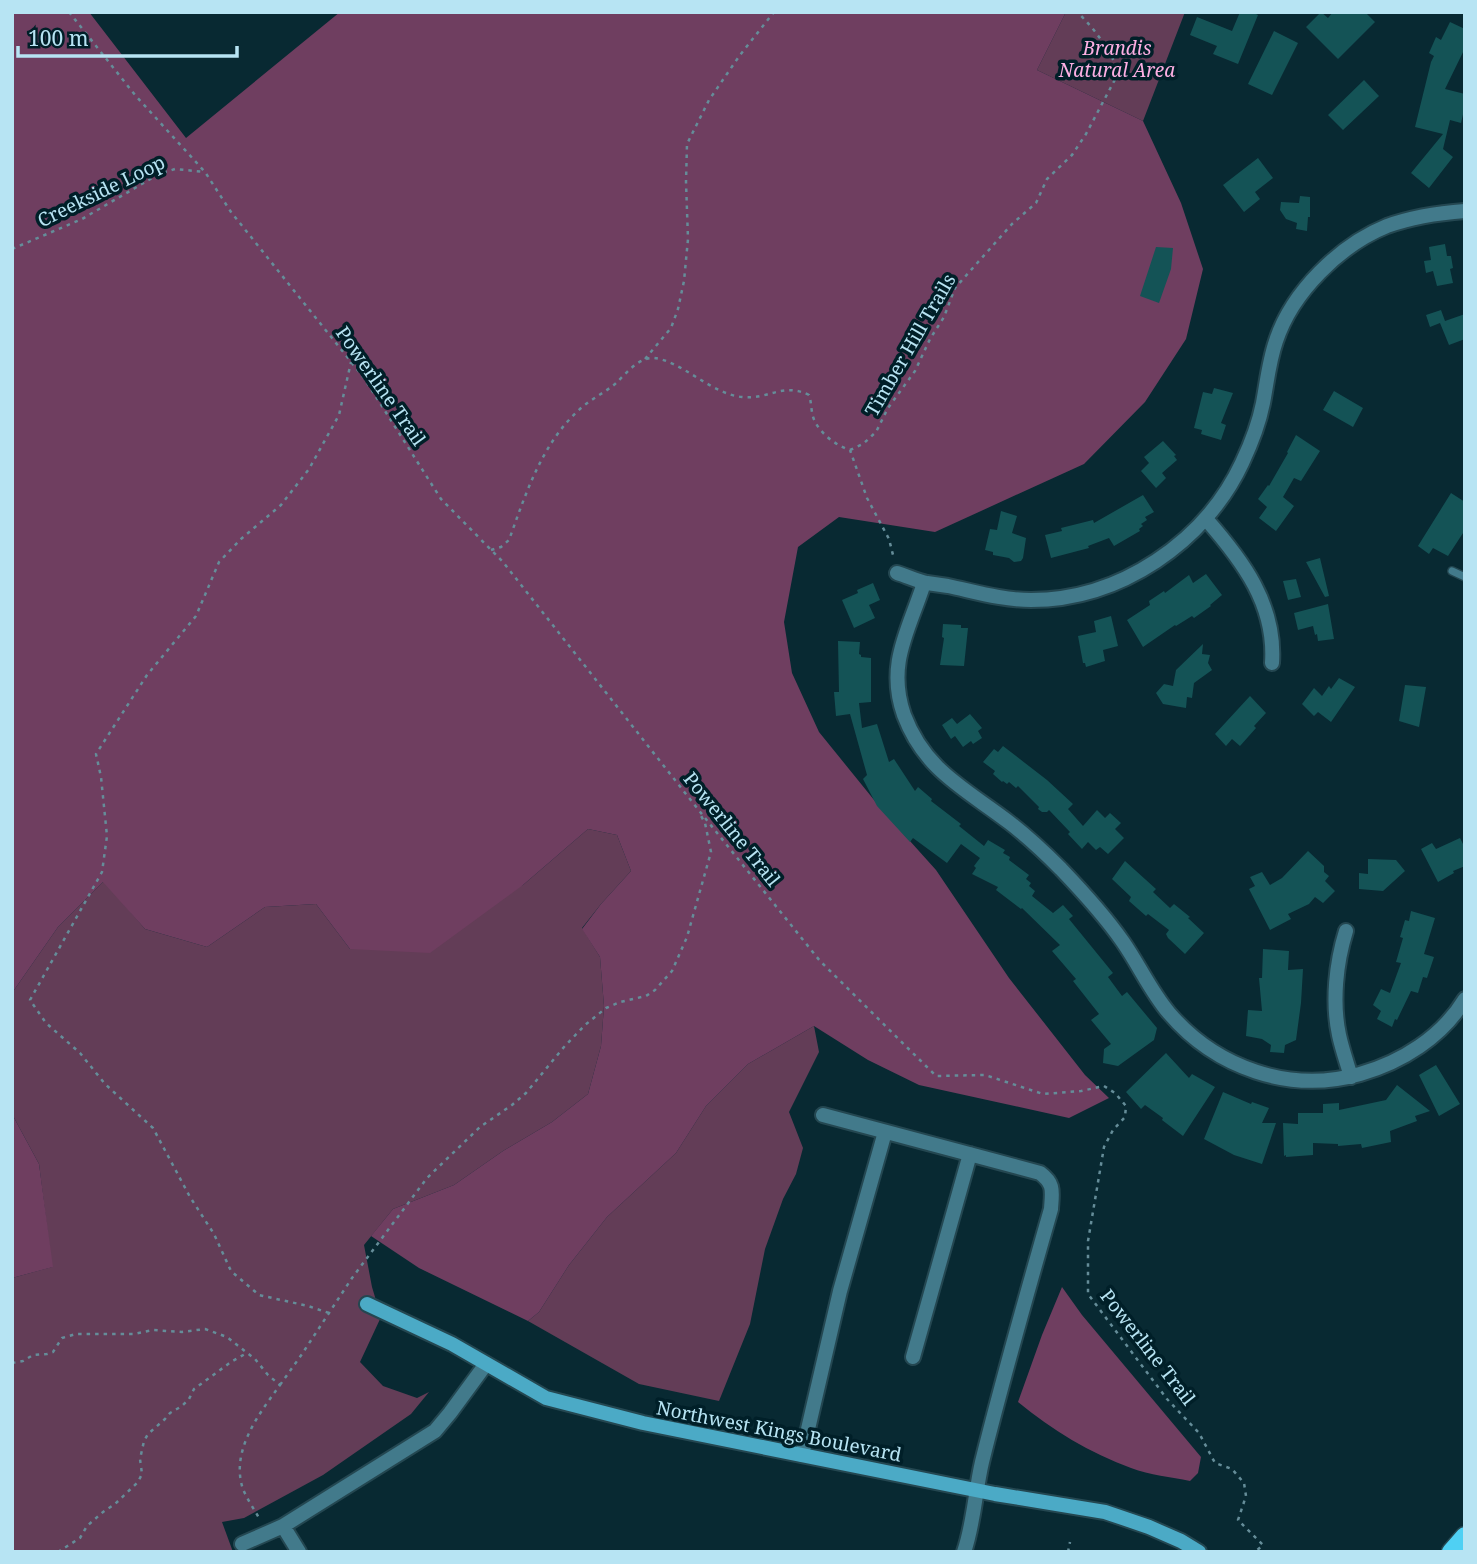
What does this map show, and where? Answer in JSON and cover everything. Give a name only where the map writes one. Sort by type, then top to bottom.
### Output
[{"type":"main road","points":[[1451,1552],[1465,1536]]},
{"type":"street","points":[[897,573],[924,583],[979,594],[1031,600],[1083,593],[1113,584],[1144,569],[1194,532],[1222,499],[1243,461],[1256,427],[1276,340],[1289,310],[1308,285],[1348,249],[1387,226],[1418,217],[1465,211]]},
{"type":"street","points":[[1206,519],[1232,548],[1256,587],[1272,635],[1272,663]]},
{"type":"street","points":[[924,583],[899,652],[897,672],[899,697],[913,736],[937,769],[1009,822],[1060,868],[1123,941],[1171,1015],[1206,1047],[1265,1076],[1324,1082],[1382,1068],[1415,1051],[1438,1031],[1465,999]]},
{"type":"street","points":[[1346,931],[1336,985],[1339,1035],[1350,1077]]},
{"type":"street","points":[[823,1115],[1040,1173],[1049,1179],[1053,1190],[1051,1209],[1010,1354],[976,1490],[964,1552]]},
{"type":"street","points":[[802,1455],[840,1291],[885,1132]]},
{"type":"street","points":[[913,1357],[970,1154]]},
{"type":"street","name":"Northwest Kings Boulevard","points":[[367,1304],[452,1344],[546,1398],[643,1423],[976,1490],[1105,1512],[1149,1527],[1199,1552]]},
{"type":"street","points":[[242,1544],[283,1527],[435,1431],[485,1364]]},
{"type":"street","points":[[283,1527],[299,1552]]},
{"type":"lane","points":[[1452,571],[1465,577]]},
{"type":"path","name":"Powerline Trail","points":[[69,12],[135,94],[205,172],[231,212],[364,378],[441,499],[503,562],[820,961],[936,1076],[985,1075],[1043,1094],[1104,1086],[1126,1105],[1125,1116],[1104,1147],[1088,1241],[1088,1294],[1167,1399],[1199,1433],[1215,1463],[1232,1469],[1244,1483],[1246,1496],[1237,1520],[1263,1545],[1255,1552]]},
{"type":"path","points":[[491,550],[501,547],[509,540],[532,477],[555,437],[580,408],[612,387],[645,359],[671,328],[684,281],[688,239],[687,144],[709,100],[774,12]]},
{"type":"path","name":"Timber Hill Trails","points":[[850,450],[863,444],[876,432],[888,408],[915,371],[944,317],[955,288],[1013,223],[1036,203],[1047,179],[1072,155],[1104,101],[1119,72],[1109,50],[1091,25],[1077,12]]},
{"type":"path","name":"Creekside Loop","points":[[12,249],[82,219],[159,174],[175,169],[205,172]]},
{"type":"path","points":[[645,359],[655,358],[671,363],[721,391],[741,397],[788,389],[798,389],[809,395],[811,414],[822,432],[836,446],[850,450],[867,498],[889,539],[897,573]]},
{"type":"path","points":[[329,1313],[259,1295],[231,1271],[214,1234],[190,1197],[153,1128],[105,1084],[80,1053],[46,1023],[30,1000],[102,872],[107,836],[96,754],[147,676],[196,616],[219,562],[281,505],[309,469],[339,415],[351,362]]},
{"type":"path","points":[[259,1518],[243,1489],[240,1466],[245,1442],[259,1415],[352,1278],[427,1178],[480,1127],[526,1093],[585,1025],[606,1008],[646,996],[672,971],[687,937],[711,852],[705,823],[697,808]]},
{"type":"path","points":[[12,1363],[33,1355],[52,1352],[62,1338],[76,1334],[134,1334],[205,1329],[227,1337],[255,1359],[280,1385]]},
{"type":"path","points":[[58,1552],[80,1538],[87,1526],[138,1482],[142,1474],[140,1459],[148,1434],[170,1413],[182,1406],[194,1389],[246,1353]]},
{"type":"path","points":[[1068,1552],[1070,1542]]},
{"type":"green space","name":"Brandis Natural Area","points":[[1066,12],[1185,12],[1143,121],[1037,70]]},
{"type":"green space","points":[[588,829],[617,835],[631,871],[582,928],[600,957],[604,1006],[601,1046],[588,1094],[552,1122],[503,1151],[454,1185],[393,1209],[364,1245],[381,1317],[360,1362],[383,1386],[417,1398],[429,1392],[411,1414],[323,1475],[244,1518],[222,1522],[233,1552],[12,1552],[12,1278],[52,1267],[39,1164],[12,1114],[12,993],[58,927],[104,881],[145,929],[207,947],[265,907],[316,904],[350,949],[523,885]]},
{"type":"green space","points":[[814,1026],[819,1052],[789,1112],[803,1148],[796,1174],[783,1199],[765,1249],[750,1324],[719,1401],[639,1384],[528,1321],[539,1312],[569,1265],[607,1217],[676,1153],[706,1106],[748,1064]]},
{"type":"shaded area","points":[[12,12],[89,12],[186,138],[340,12],[1066,12],[1037,70],[1143,121],[1181,203],[1203,269],[1186,339],[1145,402],[1084,464],[935,532],[839,517],[798,547],[784,622],[792,673],[819,732],[883,811],[936,870],[1009,978],[1085,1075],[1109,1098],[1069,1118],[919,1085],[868,1060],[814,1026],[748,1064],[706,1106],[676,1153],[607,1217],[569,1265],[539,1312],[528,1321],[419,1268],[371,1236],[393,1209],[454,1185],[503,1151],[552,1122],[588,1094],[601,1046],[604,1006],[600,957],[582,929],[631,871],[617,835],[588,829],[523,885],[430,953],[350,949],[316,904],[265,907],[207,947],[145,929],[103,882],[58,927],[12,993]]},
{"type":"shaded area","points":[[12,1114],[39,1164],[53,1267],[12,1278]]},
{"type":"shaded area","points":[[1062,1287],[1082,1315],[1201,1457],[1198,1473],[1190,1481],[1153,1474],[1116,1462],[1058,1431],[1018,1402]]},
{"type":"building","points":[[1240,12],[1258,15],[1238,64],[1213,54],[1217,46],[1190,35],[1197,17],[1232,31]]},
{"type":"building","points":[[1321,12],[1328,18],[1333,12],[1365,12],[1375,22],[1338,59],[1306,27]]},
{"type":"building","points":[[1450,22],[1465,29],[1465,48],[1445,89],[1465,94],[1465,106],[1461,123],[1450,120],[1443,149],[1453,157],[1429,188],[1411,173],[1443,134],[1415,127],[1434,56],[1429,53],[1436,37],[1441,40]]},
{"type":"building","points":[[1274,31],[1298,43],[1272,95],[1248,84]]},
{"type":"building","points":[[1364,80],[1379,96],[1343,130],[1328,115]]},
{"type":"building","points":[[1258,158],[1273,178],[1255,192],[1260,199],[1244,212],[1223,185]]},
{"type":"building","points":[[1300,196],[1310,197],[1307,231],[1296,229],[1297,223],[1286,219],[1280,210],[1281,202],[1299,203]]},
{"type":"building","points":[[1445,244],[1447,256],[1451,256],[1453,283],[1437,286],[1433,271],[1426,273],[1424,261],[1431,260],[1429,247]]},
{"type":"building","points":[[1156,247],[1173,248],[1171,269],[1159,303],[1140,296]]},
{"type":"building","points":[[1441,310],[1445,321],[1465,314],[1465,339],[1449,345],[1440,323],[1430,327],[1426,315]]},
{"type":"building","points":[[1214,388],[1233,393],[1221,423],[1226,425],[1221,440],[1201,434],[1202,430],[1194,428],[1203,392],[1212,394]]},
{"type":"building","points":[[1334,391],[1363,408],[1353,427],[1323,410]]},
{"type":"building","points":[[1296,435],[1320,451],[1301,481],[1294,478],[1283,497],[1294,506],[1276,531],[1259,518],[1267,507],[1258,499],[1269,486]]},
{"type":"building","points":[[1163,441],[1176,455],[1174,456],[1177,460],[1162,473],[1166,478],[1156,488],[1141,471],[1149,463],[1144,457]]},
{"type":"building","points":[[1451,493],[1465,502],[1465,530],[1448,556],[1433,548],[1429,554],[1418,546]]},
{"type":"building","points":[[1143,495],[1154,512],[1145,517],[1147,520],[1141,524],[1143,526],[1140,531],[1114,546],[1109,538],[1088,546],[1089,548],[1051,558],[1045,535],[1093,520],[1094,523]]},
{"type":"building","points":[[1001,511],[1017,516],[1012,533],[1026,538],[1021,561],[1014,562],[985,550],[990,529],[997,530]]},
{"type":"building","points":[[1320,558],[1329,596],[1325,597],[1306,562]]},
{"type":"building","points":[[1206,574],[1222,595],[1194,618],[1192,616],[1175,625],[1143,647],[1127,620],[1150,605],[1149,601],[1189,575],[1193,583]]},
{"type":"building","points":[[1296,579],[1301,597],[1288,600],[1283,581]]},
{"type":"building","points":[[873,583],[880,600],[869,605],[875,618],[854,628],[842,600]]},
{"type":"building","points":[[1328,604],[1334,639],[1318,641],[1313,626],[1298,630],[1294,613]]},
{"type":"building","points":[[1111,616],[1118,646],[1103,650],[1105,661],[1086,667],[1078,636],[1096,632],[1094,621]]},
{"type":"building","points":[[943,624],[968,628],[964,666],[940,665]]},
{"type":"building","points":[[838,641],[860,642],[861,657],[871,658],[871,702],[859,703],[862,728],[877,724],[889,762],[894,759],[915,791],[918,787],[984,846],[988,840],[1005,850],[1003,853],[1010,857],[1009,860],[1029,875],[1026,879],[1035,891],[1032,896],[1053,913],[1063,905],[1073,916],[1069,919],[1113,973],[1108,977],[1122,996],[1127,992],[1157,1028],[1154,1040],[1118,1066],[1103,1063],[1104,1049],[1111,1044],[1091,1020],[1099,1014],[1073,981],[1076,979],[1052,951],[1060,945],[1022,908],[996,890],[998,887],[972,874],[980,858],[961,844],[947,863],[913,838],[910,842],[877,806],[863,779],[867,775],[850,714],[836,716],[834,692],[839,692]]},
{"type":"building","points":[[1203,644],[1202,654],[1210,655],[1208,663],[1212,670],[1194,683],[1192,698],[1187,697],[1186,708],[1163,704],[1156,693],[1164,684],[1173,686],[1176,670]]},
{"type":"building","points":[[1339,678],[1355,687],[1331,722],[1318,712],[1314,716],[1302,704],[1314,688],[1322,696]]},
{"type":"building","points":[[1405,685],[1426,687],[1419,727],[1399,721]]},
{"type":"building","points":[[1250,696],[1266,713],[1240,746],[1232,739],[1226,746],[1215,734]]},
{"type":"building","points":[[970,714],[982,728],[978,731],[982,738],[963,747],[955,736],[951,739],[942,725],[952,718],[957,724]]},
{"type":"building","points":[[1003,746],[1073,804],[1068,809],[1083,826],[1097,810],[1105,818],[1110,813],[1121,823],[1115,829],[1124,838],[1108,854],[1100,847],[1096,850],[1088,842],[1082,849],[1049,810],[1042,812],[1018,786],[1016,788],[1009,782],[1002,782],[993,774],[995,771],[983,762],[994,749],[998,752]]},
{"type":"building","points":[[1460,838],[1465,848],[1465,866],[1438,882],[1421,849],[1432,843],[1436,849]]},
{"type":"building","points":[[1308,851],[1324,866],[1324,872],[1329,876],[1325,881],[1335,891],[1323,903],[1315,897],[1309,904],[1288,914],[1291,919],[1270,930],[1249,889],[1255,886],[1250,877],[1262,872],[1270,885],[1282,878]]},
{"type":"building","points":[[1368,859],[1396,860],[1405,871],[1383,891],[1359,889],[1359,873],[1368,874]]},
{"type":"building","points":[[1125,861],[1156,889],[1153,892],[1170,908],[1174,904],[1204,933],[1185,954],[1168,938],[1166,934],[1169,930],[1148,914],[1146,916],[1129,901],[1131,897],[1112,879]]},
{"type":"building","points":[[1411,911],[1435,918],[1424,954],[1434,957],[1427,978],[1423,977],[1418,993],[1411,991],[1392,1027],[1377,1019],[1381,1011],[1373,1005],[1381,989],[1390,993],[1401,963],[1396,962],[1403,938],[1400,937]]},
{"type":"building","points":[[1263,949],[1289,951],[1288,970],[1303,969],[1296,1040],[1285,1045],[1284,1053],[1270,1052],[1271,1045],[1262,1039],[1246,1036],[1248,1010],[1262,1011],[1259,978],[1262,978]]},
{"type":"building","points":[[1166,1053],[1189,1078],[1192,1074],[1215,1087],[1183,1136],[1145,1105],[1141,1109],[1126,1092]]},
{"type":"building","points":[[1436,1065],[1460,1104],[1439,1116],[1419,1075]]},
{"type":"building","points":[[1397,1085],[1430,1111],[1415,1116],[1417,1121],[1390,1131],[1391,1142],[1362,1148],[1361,1144],[1338,1146],[1313,1143],[1313,1155],[1284,1156],[1283,1123],[1298,1124],[1298,1113],[1323,1113],[1323,1104],[1339,1103],[1339,1110],[1386,1100]]},
{"type":"building","points":[[1223,1092],[1251,1104],[1252,1102],[1269,1108],[1262,1123],[1276,1123],[1262,1164],[1234,1155],[1204,1139]]}]
